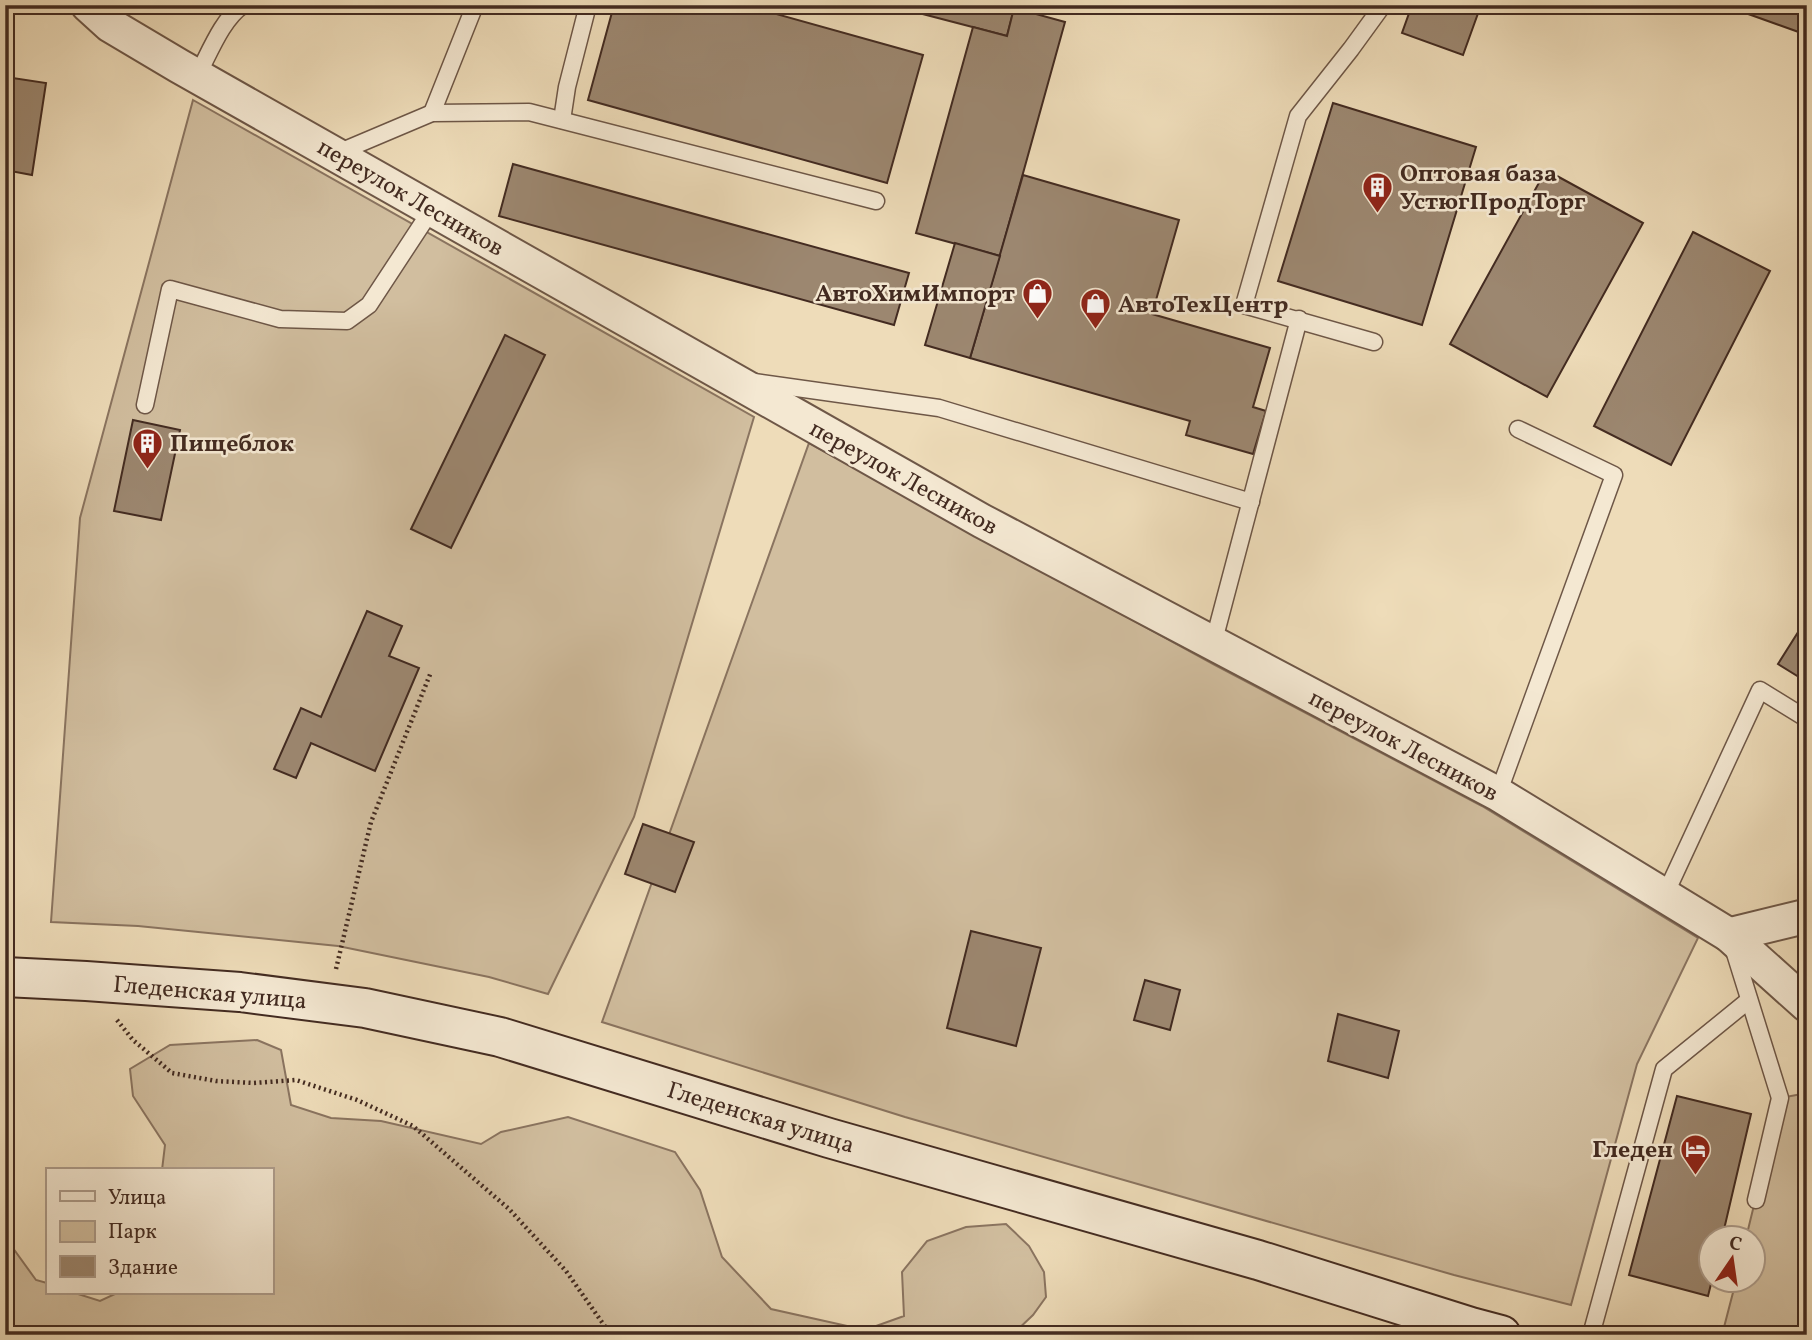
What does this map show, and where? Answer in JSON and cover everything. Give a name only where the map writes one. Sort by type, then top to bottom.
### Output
[{"type":"main road","name":"Гледенская улица","points":[[5,977],[240,992],[351,1006],[500,1038],[829,1138],[1258,1260],[1501,1335]]},
{"type":"street","name":"переулок Лесников","points":[[88,5],[110,25],[197,76],[982,521],[1498,794],[1729,935],[1807,1005]]},
{"type":"street","points":[[1729,935],[1807,916]]},
{"type":"lane","points":[[197,76],[234,11],[243,5]]},
{"type":"lane","points":[[432,113],[475,5]]},
{"type":"lane","points":[[562,120],[567,87],[588,5]]},
{"type":"lane","points":[[1374,342],[1244,305],[1298,116],[1383,5]]},
{"type":"lane","points":[[335,154],[432,113],[530,112],[876,201]]},
{"type":"lane","points":[[145,405],[170,289],[280,319],[347,321],[369,305],[432,209]]},
{"type":"lane","points":[[1213,644],[1299,320]]},
{"type":"lane","points":[[731,379],[939,408],[1251,502]]},
{"type":"lane","points":[[1498,794],[1614,475],[1518,429]]},
{"type":"lane","points":[[1665,895],[1760,690],[1807,719]]},
{"type":"lane","points":[[1729,935],[1780,1098],[1756,1200]]},
{"type":"lane","points":[[1591,1335],[1664,1069],[1749,1000]]},
{"type":"path","points":[[335,973],[370,822],[431,672]]},
{"type":"path","points":[[86,981],[133,1040],[172,1073],[228,1082],[296,1080],[357,1100],[413,1126],[509,1209],[566,1271],[611,1335]]},
{"type":"green space","points":[[193,100],[754,417],[634,817],[548,994],[489,977],[338,946],[138,926],[51,922],[80,518]]},
{"type":"green space","points":[[809,443],[1215,665],[1482,806],[1698,938],[1637,1064],[1571,1305],[1454,1275],[905,1117],[602,1022]]},
{"type":"green space","points":[[257,1040],[281,1050],[291,1105],[331,1118],[381,1121],[481,1144],[501,1132],[568,1117],[675,1152],[700,1190],[722,1257],[771,1309],[865,1330],[904,1316],[902,1272],[927,1241],[966,1227],[1006,1224],[1029,1246],[1044,1272],[1046,1297],[1033,1315],[1012,1335],[5,1335],[5,1237],[36,1280],[46,1283],[46,1294],[78,1294],[100,1301],[115,1294],[273,1294],[273,1168],[162,1168],[165,1145],[133,1096],[130,1069],[170,1045]]},
{"type":"green space","points":[[1807,1093],[1807,1335],[1722,1335],[1733,1294],[1766,1294],[1766,1224],[1749,1224],[1780,1098]]},
{"type":"building","points":[[614,5],[744,5],[923,55],[887,183],[588,100]]},
{"type":"building","points":[[888,5],[1015,5],[1007,36]]},
{"type":"building","points":[[1412,5],[1481,5],[1463,55],[1402,33]]},
{"type":"building","points":[[1723,5],[1807,5],[1807,35]]},
{"type":"building","points":[[1014,8],[1065,22],[1000,256],[916,233],[973,27],[1007,36]]},
{"type":"building","points":[[6,77],[46,83],[32,175],[5,170]]},
{"type":"building","name":"Оптовая база УстюгПродТорг","points":[[1333,103],[1476,147],[1422,325],[1278,281]]},
{"type":"building","points":[[513,164],[909,273],[894,325],[499,216]]},
{"type":"building","points":[[1546,170],[1643,223],[1547,397],[1450,344]]},
{"type":"building","name":"АвтоТехЦентр","points":[[1023,175],[1179,220],[1152,314],[1270,348],[1253,407],[1266,411],[1253,454],[1186,435],[1190,421],[970,358]]},
{"type":"building","points":[[1693,232],[1770,271],[1671,465],[1594,426]]},
{"type":"building","points":[[955,243],[1000,256],[970,358],[925,345]]},
{"type":"building","points":[[505,335],[545,355],[451,548],[411,529]]},
{"type":"building","name":"Пищеблок","points":[[133,420],[180,430],[161,520],[114,511]]},
{"type":"building","points":[[367,611],[402,626],[389,656],[419,668],[375,771],[311,743],[296,778],[274,769],[301,708],[321,717]]},
{"type":"building","points":[[1807,618],[1807,682],[1778,664]]},
{"type":"building","points":[[643,824],[694,842],[675,892],[625,874]]},
{"type":"building","points":[[971,931],[1041,948],[1016,1046],[947,1028]]},
{"type":"building","points":[[1145,980],[1180,990],[1170,1030],[1134,1020]]},
{"type":"building","points":[[1338,1014],[1399,1031],[1388,1078],[1328,1061]]},
{"type":"building","name":"Гледен","points":[[1677,1096],[1751,1114],[1725,1224],[1696,1224],[1696,1293],[1629,1275]]},
{"type":"place","name":"Оптовая база УстюгПродТорг","points":[[1377,214]]},
{"type":"place","name":"АвтоХимИмпорт","points":[[1038,320]]},
{"type":"place","name":"АвтоТехЦентр","points":[[1095,331]]},
{"type":"place","name":"Пищеблок","points":[[147,470]]},
{"type":"place","name":"Гледен","points":[[1696,1176]]}]
